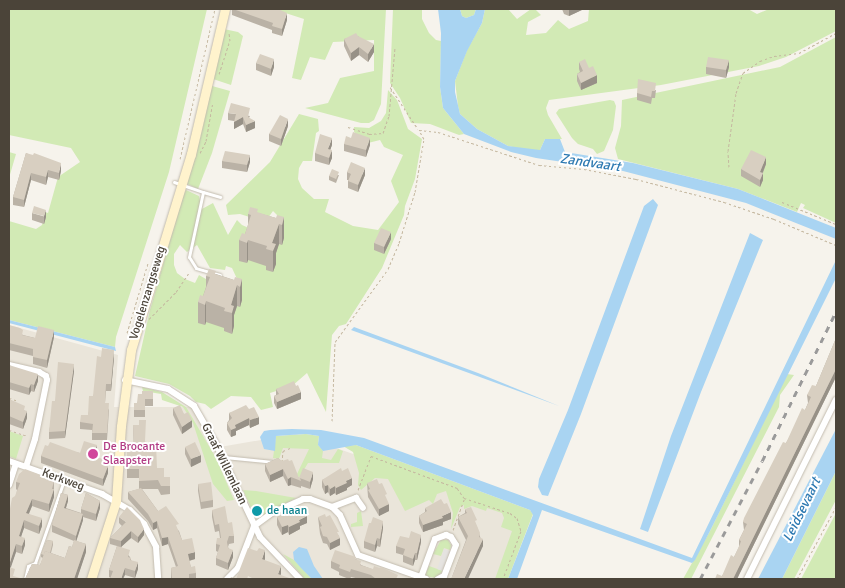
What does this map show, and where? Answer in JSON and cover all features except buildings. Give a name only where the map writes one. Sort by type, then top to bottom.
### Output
[{"type":"main road","name":"Vogelenzangseweg","points":[[91,579],[116,501],[125,380],[135,333],[178,183],[199,123],[225,9]]},
{"type":"street","points":[[9,365],[39,372],[46,376],[47,383],[35,439],[26,467]]},
{"type":"street","name":"Graaf Willemlaan","points":[[125,380],[157,385],[188,400],[194,406],[214,440],[260,537],[300,579]]},
{"type":"street","points":[[747,579],[836,400]]},
{"type":"street","name":"Kerkweg","points":[[9,461],[116,501],[130,510],[148,529],[156,547],[158,579]]},
{"type":"street","points":[[9,485],[16,464]]},
{"type":"street","points":[[332,507],[356,498],[363,508]]},
{"type":"street","points":[[227,579],[238,568],[254,526],[272,513],[303,499],[310,499],[332,507],[340,515],[358,555],[424,578],[435,540],[446,535],[451,537],[456,545],[444,576],[438,579]]},
{"type":"lane","points":[[178,183],[220,197]]},
{"type":"lane","points":[[203,192],[189,257],[196,268],[220,276]]},
{"type":"lane","points":[[221,457],[282,462]]},
{"type":"lane","points":[[24,579],[28,566],[35,563],[64,480]]},
{"type":"path","points":[[178,165],[215,9]]},
{"type":"path","points":[[729,167],[728,151],[736,92],[743,73],[760,61],[774,56],[798,52],[836,33]]},
{"type":"path","points":[[348,127],[369,134],[383,134],[389,116],[390,86],[395,47]]},
{"type":"path","points":[[332,421],[335,342],[388,269],[399,243],[415,192],[424,139],[390,86]]},
{"type":"path","points":[[418,130],[438,132],[539,165],[584,169],[628,177],[724,202],[774,219],[836,245]]},
{"type":"path","points":[[782,202],[836,224]]},
{"type":"path","name":"Vogelenzangseweg","points":[[128,325],[150,258]]},
{"type":"path","points":[[146,323],[176,292],[193,263]]},
{"type":"path","points":[[9,398],[19,401]]},
{"type":"path","points":[[9,430],[35,439]]},
{"type":"path","points":[[282,462],[283,451],[290,448]]},
{"type":"path","points":[[356,498],[372,456],[457,488],[464,498],[510,513],[519,523],[521,530],[503,579]]},
{"type":"path","points":[[451,537],[464,498]]},
{"type":"path","points":[[797,579],[836,507]]},
{"type":"shaded area","points":[[9,325],[118,355],[114,407],[197,407],[214,448],[296,434],[528,515],[506,579],[9,579]]},
{"type":"shaded area","points":[[444,549],[450,551],[443,571],[437,569]]},
{"type":"green space","points":[[9,9],[207,9],[169,172],[116,337],[115,347],[9,320],[9,221],[36,229],[42,225],[45,212],[48,213],[58,177],[80,162],[71,148],[9,135]]},
{"type":"green space","points":[[273,9],[386,9],[381,104],[374,120],[369,123],[361,123],[305,108],[328,103],[340,78],[374,71],[374,40],[333,42],[325,60],[310,57],[301,80],[292,78],[304,19]]},
{"type":"green space","points":[[393,9],[422,10],[422,19],[429,33],[436,40],[441,41],[440,87],[443,108],[464,134],[459,135],[430,124],[411,123],[400,98],[390,83]]},
{"type":"green space","points":[[460,9],[476,9],[474,15],[466,18],[462,16]]},
{"type":"green space","points":[[485,9],[508,9],[517,19],[531,9],[535,9],[541,15],[528,22],[526,35],[546,33],[558,20],[569,29],[588,21],[589,9],[748,9],[757,14],[769,9],[836,9],[836,31],[786,57],[759,66],[661,85],[549,100],[546,108],[548,115],[562,139],[545,139],[540,150],[528,150],[508,146],[477,129],[460,114],[455,81],[467,50],[482,23]]},
{"type":"green space","points":[[219,28],[238,32],[243,36],[231,85],[207,77]]},
{"type":"green space","points":[[836,37],[836,223],[803,208],[805,205],[801,203],[797,212],[738,189],[618,159],[615,148],[621,126],[622,100],[780,67]]},
{"type":"green space","points":[[205,84],[230,91],[212,153],[198,189],[181,181]]},
{"type":"green space","points":[[388,90],[397,100],[408,129],[422,139],[415,179],[405,206],[404,215],[382,268],[346,324],[339,326],[332,335],[326,412],[307,373],[292,386],[270,393],[273,407],[261,410],[251,397],[231,396],[211,409],[205,404],[196,402],[190,396],[169,384],[135,376],[150,310],[186,190],[199,196],[202,209],[213,203],[228,235],[237,220],[242,225],[258,232],[281,219],[273,211],[268,218],[256,219],[240,214],[228,215],[226,205],[270,162],[299,114],[318,119],[319,131],[316,133],[312,161],[303,161],[299,168],[298,179],[302,188],[314,199],[329,199],[325,212],[353,226],[378,230],[399,202],[391,181],[403,155],[384,147],[380,140],[368,143],[354,132],[354,127],[369,128],[381,121],[386,113]],"holes":[[[180,245],[187,252],[197,245],[210,268],[225,270],[226,266],[232,268],[238,281],[211,282],[199,275],[195,283],[185,279],[177,273],[174,265],[174,254]]]},
{"type":"green space","points":[[610,100],[614,101],[616,106],[613,130],[604,151],[597,154],[593,149],[578,144],[572,138],[556,113],[559,109]]},
{"type":"green space","points":[[9,152],[16,154],[9,178]]},
{"type":"green space","points":[[787,374],[794,375],[780,395],[779,407],[691,579],[683,579],[710,531]]},
{"type":"green space","points":[[142,387],[162,392],[186,407],[216,458],[234,500],[227,501],[213,484],[193,423],[183,407],[162,400],[161,394],[143,391]]},
{"type":"green space","points":[[9,431],[23,436],[16,459],[9,456]]},
{"type":"green space","points":[[306,434],[319,436],[318,445],[323,451],[322,458],[331,460],[338,449],[343,451],[339,463],[308,463],[299,478],[297,474],[309,449],[283,448],[279,459],[273,458],[276,436]]},
{"type":"green space","points":[[356,445],[530,510],[533,514],[508,579],[495,579],[512,531],[501,527],[504,518],[502,513],[487,508],[486,511],[472,506],[464,509],[464,505],[460,507],[451,529],[453,513],[446,491],[437,494],[433,504],[429,500],[405,511],[388,479],[375,478],[361,490],[358,485],[359,473],[353,452],[343,446]]},
{"type":"green space","points":[[836,471],[836,500],[794,579],[782,579]]},
{"type":"green space","points":[[243,490],[296,498],[261,516],[254,514]]},
{"type":"green space","points":[[361,511],[363,526],[351,527],[351,524],[357,522],[357,513]]},
{"type":"green space","points":[[836,513],[836,579],[801,579]]},
{"type":"green space","points":[[441,540],[448,540],[451,545],[450,550],[444,548],[441,556],[433,554]]},
{"type":"green space","points":[[283,554],[294,560],[312,579],[305,579]]},
{"type":"green space","points":[[429,566],[443,571],[436,578],[425,576]]},
{"type":"water","name":"Zandvaart","points":[[438,9],[460,9],[462,16],[466,18],[474,15],[476,9],[485,9],[482,23],[467,51],[455,81],[455,92],[460,114],[477,129],[508,146],[540,150],[545,139],[560,139],[565,152],[633,163],[738,189],[836,228],[836,239],[746,203],[623,171],[536,158],[511,152],[464,134],[443,108],[440,87],[441,33]]},
{"type":"water","points":[[653,199],[658,205],[581,414],[548,496],[542,495],[538,487],[539,479],[568,410],[644,206]]},
{"type":"water","points":[[750,233],[763,240],[701,392],[648,532],[640,529],[671,436]]},
{"type":"water","points":[[836,260],[836,278],[710,531],[692,563],[542,510],[517,579],[508,579],[533,515],[530,510],[356,445],[323,451],[318,445],[319,436],[306,434],[276,436],[275,451],[264,449],[260,437],[264,431],[292,429],[321,430],[364,438],[692,558]]},
{"type":"water","points":[[9,320],[115,347],[116,351],[9,323]]},
{"type":"water","points":[[354,327],[478,373],[559,406],[351,330]]},
{"type":"water","name":"Leidsevaart","points":[[836,429],[836,471],[782,579],[758,579]]},
{"type":"water","points":[[299,547],[307,549],[314,566],[323,579],[312,579],[294,560],[293,552]]},
{"type":"railway","points":[[700,579],[762,461],[836,311]]},
{"type":"place","name":"De Brocante Slaapster","points":[[93,454]]},
{"type":"place","name":"de haan","points":[[257,511]]}]
